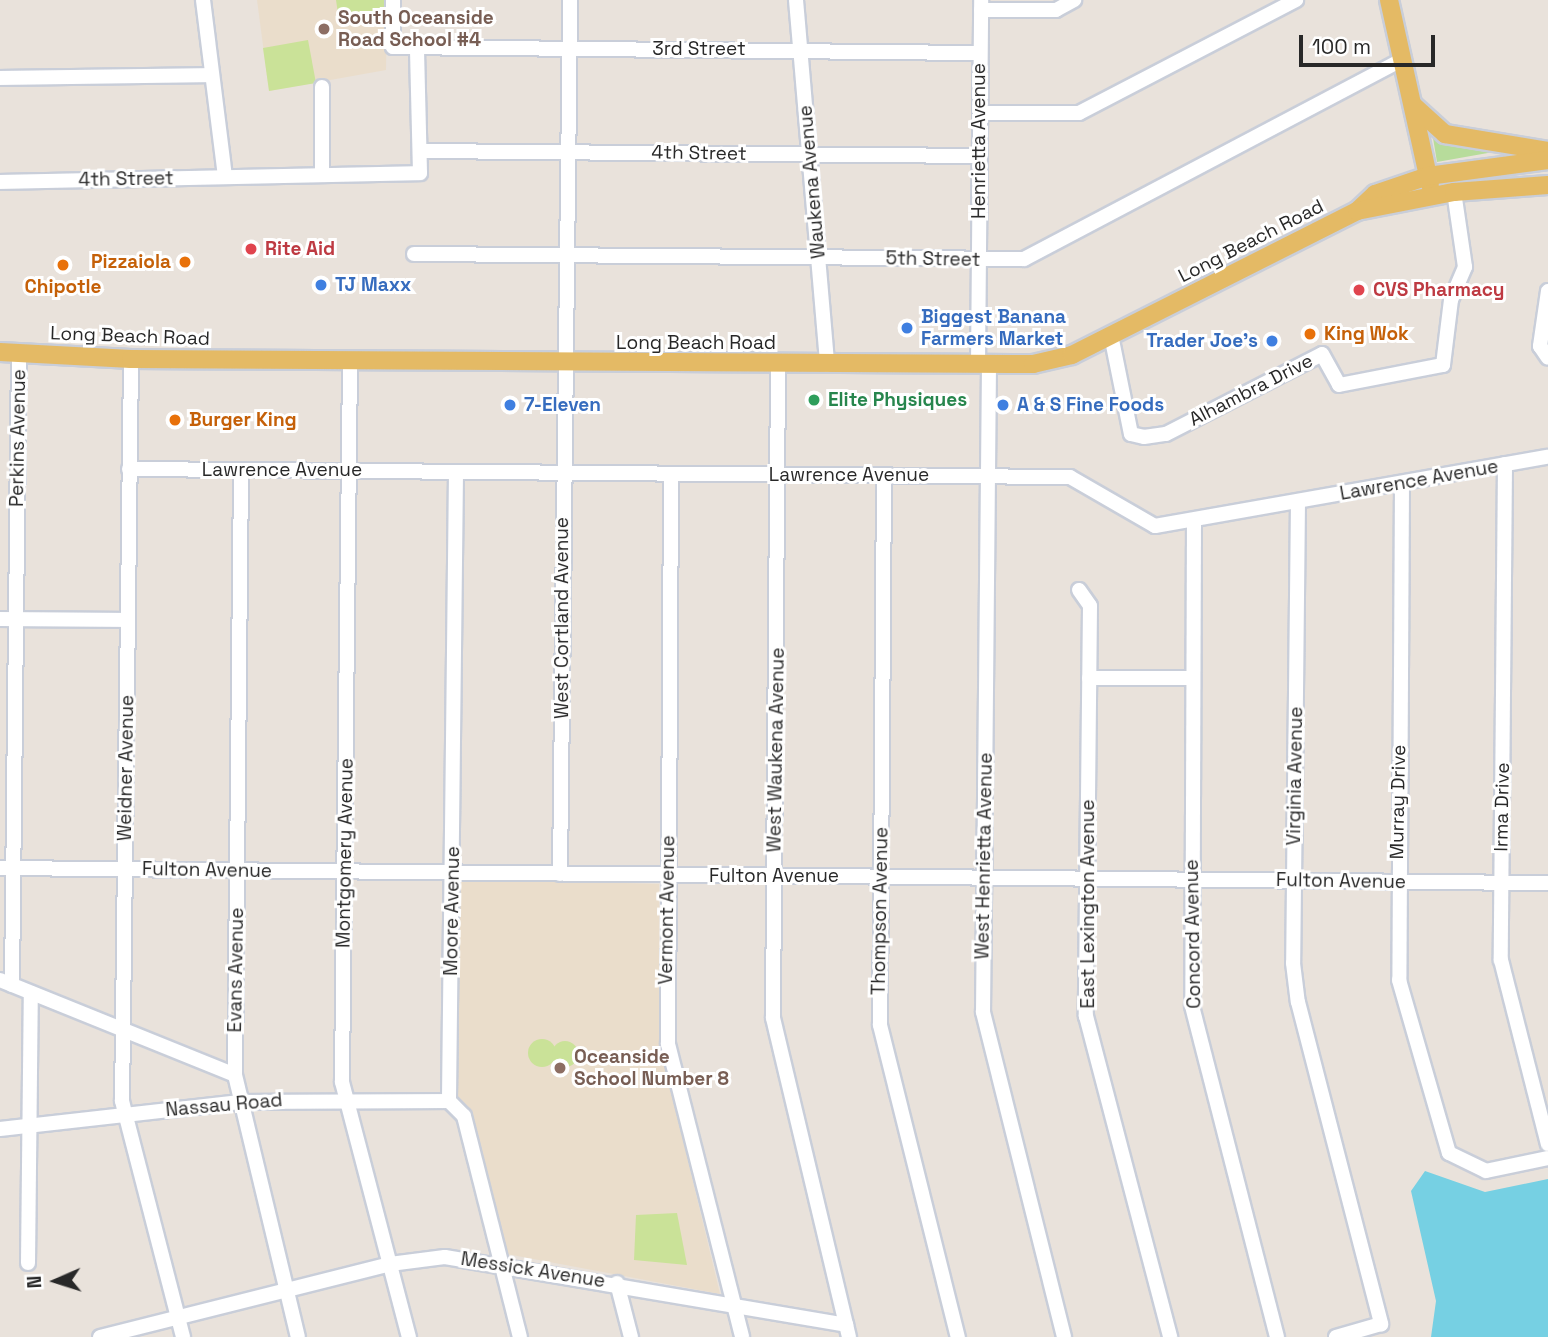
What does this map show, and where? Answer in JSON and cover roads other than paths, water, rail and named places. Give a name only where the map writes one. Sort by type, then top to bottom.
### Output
[{"type":"main road","points":[[1389,0],[1432,195]]},
{"type":"main road","points":[[1413,105],[1445,134],[1548,151]]},
{"type":"main road","name":"Long Beach Road","points":[[1357,211],[1375,194],[1428,176],[1548,160]]},
{"type":"main road","name":"Long Beach Road","points":[[0,352],[131,359],[778,365],[984,365],[1056,359],[1111,335],[1357,211],[1454,192],[1548,185]]},
{"type":"street","points":[[203,0],[225,177]]},
{"type":"street","points":[[393,0],[393,47],[417,47],[420,151]]},
{"type":"street","name":"West Cortland Avenue","points":[[560,874],[562,472],[568,256],[570,0]]},
{"type":"street","name":"Waukena Avenue","points":[[796,0],[827,365]]},
{"type":"street","points":[[981,5],[1056,9],[1074,0]]},
{"type":"street","points":[[979,113],[1079,113],[1296,0]]},
{"type":"street","name":"Henrietta Avenue","points":[[981,5],[978,259],[984,365]]},
{"type":"street","name":"3rd Street","points":[[417,47],[980,53]]},
{"type":"street","name":"5th Street","points":[[414,254],[978,259],[1030,257],[1403,59]]},
{"type":"street","points":[[0,78],[211,75]]},
{"type":"street","points":[[322,87],[322,175]]},
{"type":"street","name":"4th Street","points":[[0,182],[420,173],[420,151],[979,156]]},
{"type":"street","name":"Alhambra Drive","points":[[1111,335],[1131,434],[1144,437],[1166,433],[1322,354],[1339,385],[1443,365],[1451,300],[1465,267],[1454,192]]},
{"type":"street","points":[[1548,290],[1540,346],[1548,358]]},
{"type":"street","name":"Perkins Avenue","points":[[6,983],[7,868],[16,619],[19,353]]},
{"type":"street","name":"Weidner Avenue","points":[[131,359],[123,1030],[126,1115],[183,1337]]},
{"type":"street","name":"Montgomery Avenue","points":[[350,361],[342,1082],[349,1100],[409,1337]]},
{"type":"street","name":"West Waukena Avenue","points":[[778,365],[776,1041],[848,1331]]},
{"type":"street","name":"West Henrietta Avenue","points":[[984,365],[988,476],[985,1028],[1064,1337]]},
{"type":"street","name":"Lawrence Avenue","points":[[130,469],[1070,477],[1146,525],[1194,520],[1548,457]]},
{"type":"street","name":"Irma Drive","points":[[1505,464],[1501,883],[1503,970],[1548,1144]]},
{"type":"street","name":"Evans Avenue","points":[[241,470],[235,1075],[298,1337]]},
{"type":"street","name":"Moore Avenue","points":[[450,1101],[456,472]]},
{"type":"street","name":"Vermont Avenue","points":[[671,474],[668,1044],[742,1337]]},
{"type":"street","name":"Thompson Avenue","points":[[884,475],[881,1037],[957,1337]]},
{"type":"street","name":"Murray Drive","points":[[1402,483],[1397,881],[1399,980],[1436,1125],[1451,1155],[1486,1171],[1548,1158]]},
{"type":"street","name":"Virginia Avenue","points":[[1298,501],[1294,881],[1298,1002],[1381,1324],[1336,1337]]},
{"type":"street","name":"Concord Avenue","points":[[1194,520],[1192,1006],[1277,1337]]},
{"type":"street","name":"East Lexington Avenue","points":[[1079,590],[1090,606],[1086,1016],[1170,1337]]},
{"type":"street","points":[[0,619],[128,620]]},
{"type":"street","points":[[1089,678],[1192,678]]},
{"type":"street","name":"Fulton Avenue","points":[[7,868],[1548,883]]},
{"type":"street","points":[[6,983],[235,1075]]},
{"type":"street","points":[[28,1263],[31,993]]},
{"type":"street","points":[[450,1101],[464,1116],[520,1337]]},
{"type":"street","name":"Nassau Road","points":[[0,1129],[242,1102],[450,1101]]},
{"type":"street","name":"Messick Avenue","points":[[100,1337],[390,1264],[445,1256],[501,1262],[733,1304],[848,1331]]},
{"type":"street","points":[[617,1283],[631,1337]]},
{"type":"water","points":[[1425,1171],[1485,1192],[1548,1179],[1548,1337],[1431,1337],[1436,1301],[1411,1191]]},
{"type":"place","name":"South Oceanside Road School #4","points":[[324,29]]},
{"type":"place","name":"Rite Aid","points":[[251,249]]},
{"type":"place","name":"Pizzaiola","points":[[185,262]]},
{"type":"place","name":"Chipotle","points":[[63,265]]},
{"type":"place","name":"TJ Maxx","points":[[321,285]]},
{"type":"place","name":"CVS Pharmacy","points":[[1359,290]]},
{"type":"place","name":"Biggest Banana Farmers Market","points":[[907,328]]},
{"type":"place","name":"King Wok","points":[[1310,334]]},
{"type":"place","name":"Trader Joe's","points":[[1272,341]]},
{"type":"place","name":"Elite Physiques","points":[[814,400]]},
{"type":"place","name":"7-Eleven","points":[[510,405]]},
{"type":"place","name":"A & S Fine Foods","points":[[1003,405]]},
{"type":"place","name":"Burger King","points":[[175,420]]},
{"type":"place","name":"Oceanside School Number 8","points":[[560,1068]]}]
